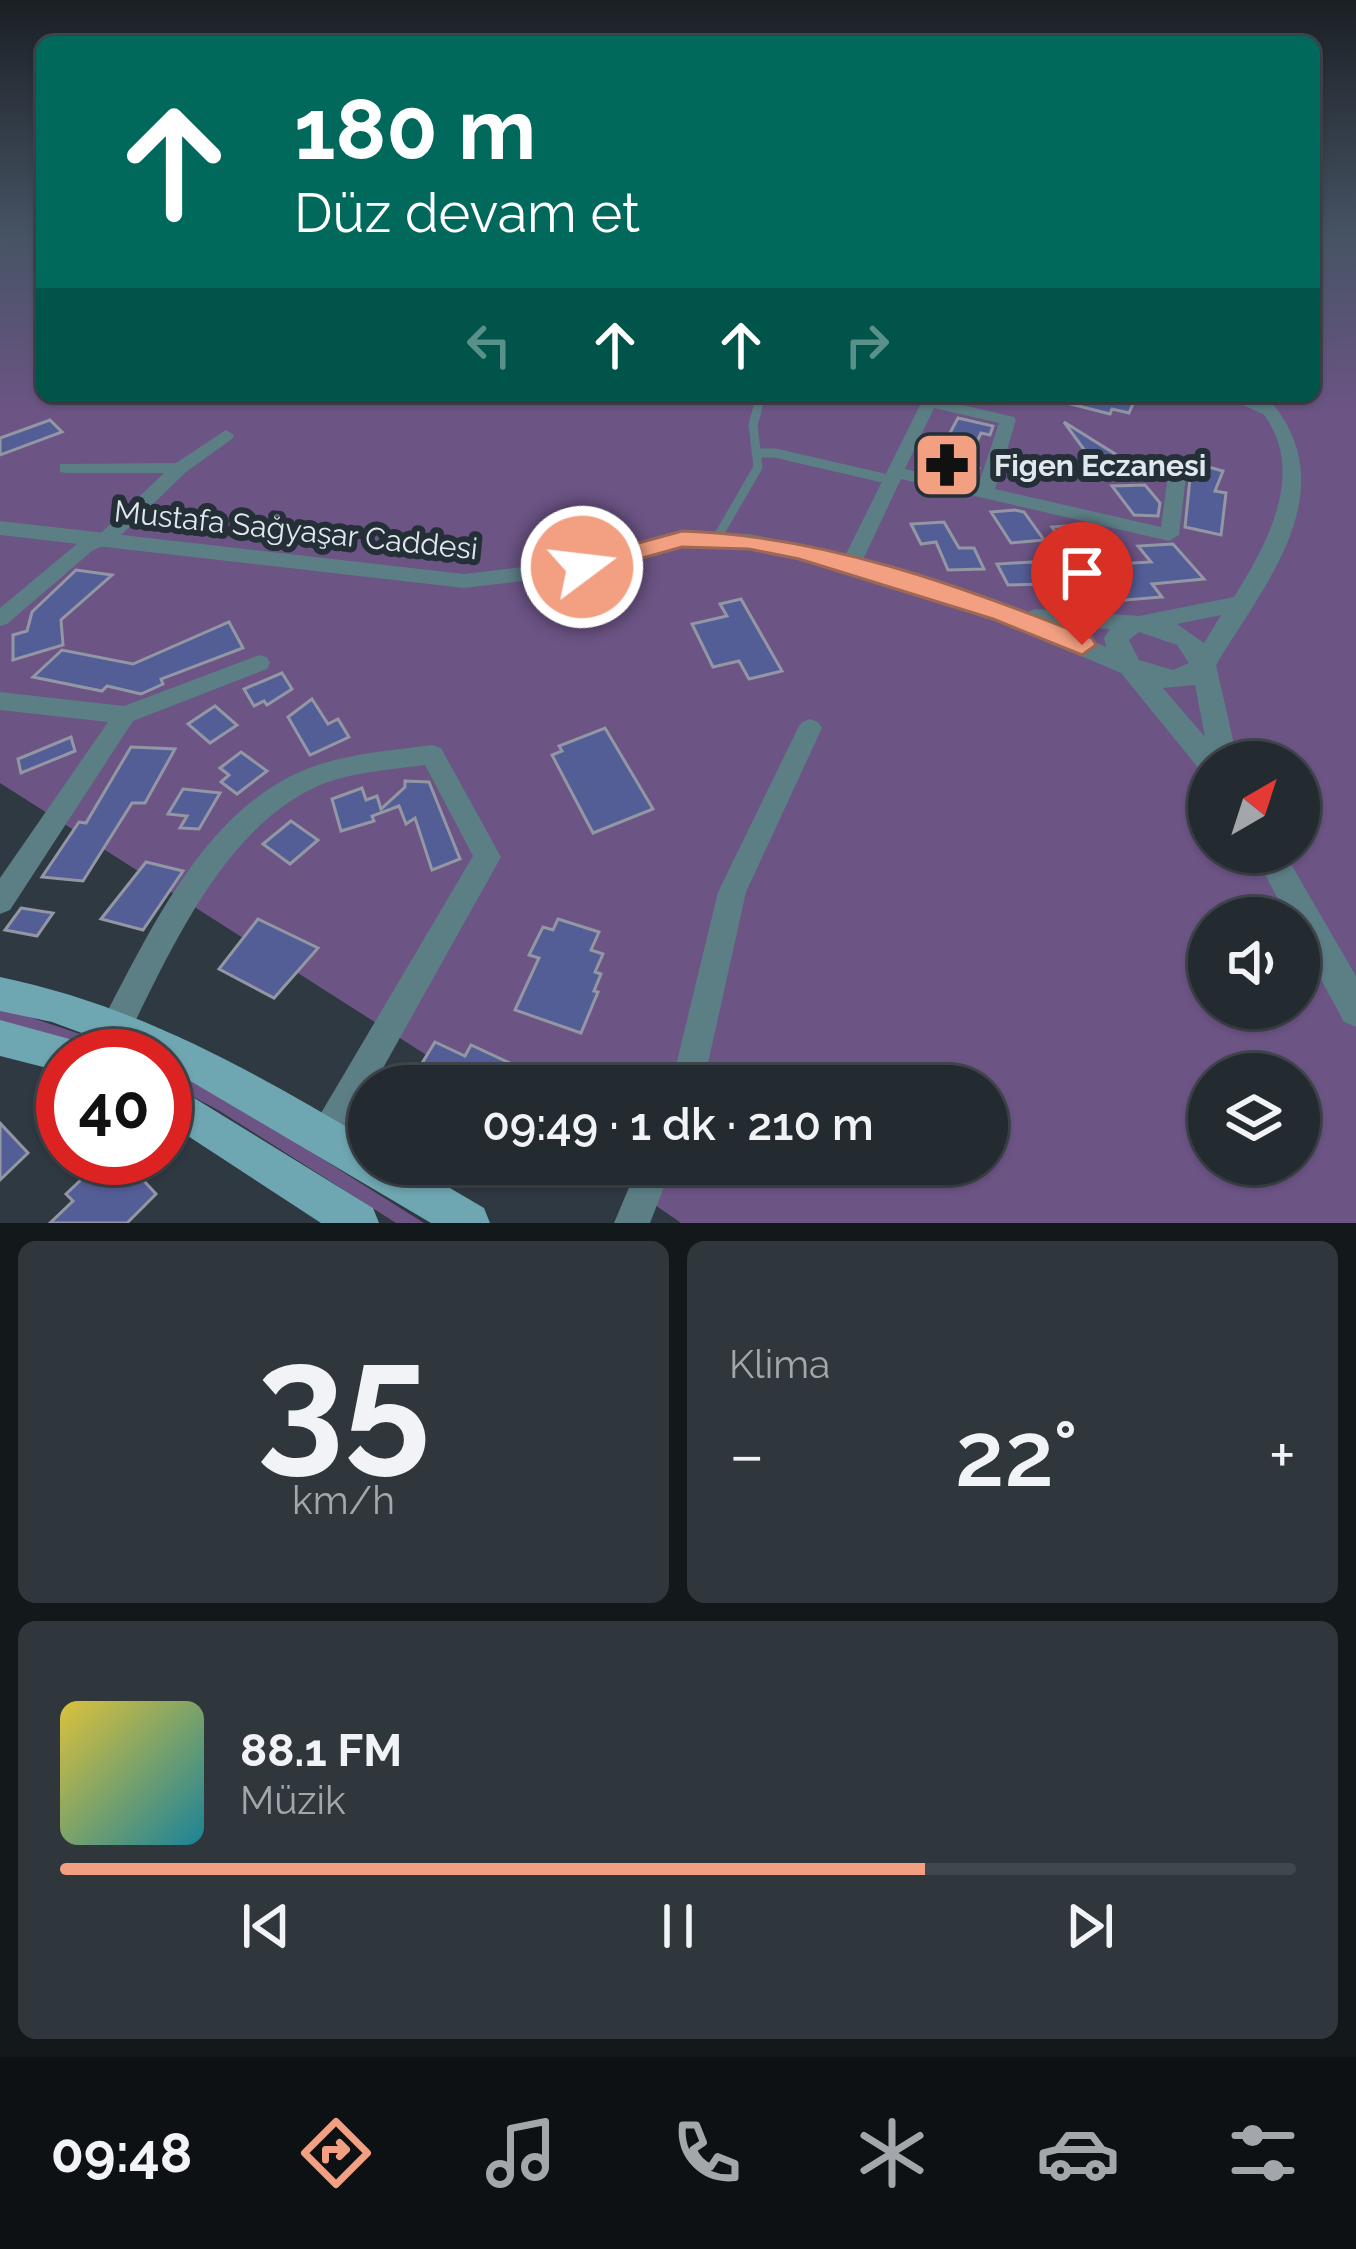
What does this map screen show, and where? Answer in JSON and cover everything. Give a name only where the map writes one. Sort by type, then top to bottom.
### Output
[{"type":"main road","points":[[0,994],[51,1002],[118,1023],[234,1080],[348,1150]]},
{"type":"main road","points":[[0,1038],[36,1047]]},
{"type":"main road","points":[[192,1118],[336,1218]]},
{"type":"main road","points":[[407,1185],[470,1223]]},
{"type":"street","points":[[850,566],[929,402],[1008,420],[985,493]]},
{"type":"street","points":[[1003,613],[1167,679],[1190,676],[1244,603],[1279,536],[1293,496],[1295,467],[1277,416],[1262,402]]},
{"type":"street","points":[[0,619],[226,435]]},
{"type":"street","points":[[66,468],[180,468]]},
{"type":"street","points":[[894,476],[1169,536],[1178,468]]},
{"type":"street","name":"Mustafa Sağyaşar Caddesi","points":[[0,528],[464,581],[582,567],[682,539],[717,538],[786,548],[1003,613]]},
{"type":"street","points":[[1193,741],[1121,656],[1116,638],[1120,631],[1139,624],[1244,603]]},
{"type":"street","points":[[1003,613],[1164,627],[1187,640],[1196,648],[1219,741]]},
{"type":"street","points":[[0,701],[125,715],[259,663]]},
{"type":"street","points":[[0,901],[125,715]]},
{"type":"street","points":[[692,1065],[732,892],[810,728]]},
{"type":"street","points":[[118,1023],[160,945],[224,847],[249,820],[307,780],[432,755],[487,857],[326,1137]]},
{"type":"street","points":[[1280,873],[1356,1010]]},
{"type":"street","points":[[632,1223],[647,1185]]},
{"type":"lane","points":[[717,538],[758,466],[753,425],[759,402]]},
{"type":"lane","points":[[1246,402],[1277,416]]},
{"type":"lane","points":[[756,453],[894,476]]},
{"type":"shaded area","points":[[0,298],[36,298],[36,402],[1320,402],[1320,298],[1356,298],[1356,1223],[681,1223],[626,1185],[1008,1185],[1008,1065],[442,1065],[0,783]]},
{"type":"shaded area","points":[[0,1007],[65,1029],[36,1032],[0,1022]]},
{"type":"shaded area","points":[[192,1081],[348,1175],[348,1185],[364,1185],[424,1223],[396,1223],[192,1096]]},
{"type":"building","points":[[1063,402],[1134,402],[1129,413],[1112,409],[1110,414]]},
{"type":"building","points":[[958,418],[993,426],[990,435],[981,433],[966,465],[979,468],[975,481],[930,470]]},
{"type":"building","points":[[50,420],[62,432],[0,455],[0,438]]},
{"type":"building","points":[[1064,422],[1120,457],[1096,466]]},
{"type":"building","points":[[1187,461],[1223,471],[1215,491],[1226,493],[1221,535],[1185,527],[1191,469]]},
{"type":"building","points":[[1145,485],[1160,503],[1158,516],[1134,515],[1112,486]]},
{"type":"building","points":[[991,512],[1024,512],[1044,540],[1011,543]]},
{"type":"building","points":[[944,522],[959,548],[974,548],[984,569],[948,570],[936,542],[921,544],[911,524]]},
{"type":"building","points":[[1052,527],[1088,527],[1116,564],[1151,562],[1138,546],[1173,544],[1204,579],[1152,584],[1162,597],[1125,600],[1121,593],[1068,598],[1054,577],[1085,574]]},
{"type":"building","points":[[1032,562],[1044,584],[1008,585],[997,564]]},
{"type":"building","points":[[76,570],[112,575],[61,620],[63,645],[13,660],[13,635],[27,631],[32,612]]},
{"type":"building","points":[[741,599],[782,671],[749,679],[739,661],[713,667],[692,624],[727,616],[720,604]]},
{"type":"building","points":[[229,622],[243,648],[161,679],[163,684],[141,694],[33,677],[62,650],[133,664]]},
{"type":"building","points":[[282,673],[292,689],[267,705],[264,701],[254,706],[244,689]]},
{"type":"building","points":[[312,699],[328,724],[338,719],[349,737],[310,755],[288,717]]},
{"type":"building","points":[[215,706],[237,725],[210,743],[188,724]]},
{"type":"building","points":[[605,728],[653,809],[593,833],[552,755],[562,751],[559,746]]},
{"type":"building","points":[[71,737],[75,751],[21,773],[18,759]]},
{"type":"building","points":[[131,747],[175,749],[145,803],[132,803],[83,881],[42,877],[79,822],[86,823]]},
{"type":"building","points":[[241,752],[267,771],[237,794],[221,782],[229,775],[220,768]]},
{"type":"building","points":[[405,781],[429,782],[460,859],[432,870],[415,818],[406,824],[399,806],[372,816],[374,821],[341,831],[332,799],[362,788],[366,800],[377,796],[381,809],[405,787]]},
{"type":"building","points":[[183,789],[220,793],[199,829],[180,828],[187,816],[168,814]]},
{"type":"building","points":[[291,821],[318,840],[290,864],[263,844]]},
{"type":"building","points":[[146,862],[183,871],[143,930],[101,919]]},
{"type":"building","points":[[21,908],[53,913],[37,936],[5,930]]},
{"type":"building","points":[[258,919],[318,948],[274,998],[219,969]]},
{"type":"building","points":[[558,919],[599,932],[591,950],[603,954],[595,972],[601,974],[594,991],[598,992],[581,1033],[515,1010],[539,958],[529,955],[543,927],[553,930]]},
{"type":"building","points":[[435,1042],[465,1056],[471,1045],[514,1065],[421,1065]]},
{"type":"building","points":[[0,1123],[28,1153],[0,1180]]},
{"type":"building","points":[[76,1185],[148,1185],[156,1194],[127,1223],[50,1223],[73,1201],[66,1194]]},
{"type":"place","name":"Figen Eczanesi","points":[[947,465]]},
{"type":"route","points":[[582,567],[682,539],[749,541],[804,552],[1003,613],[1082,645]]}]
